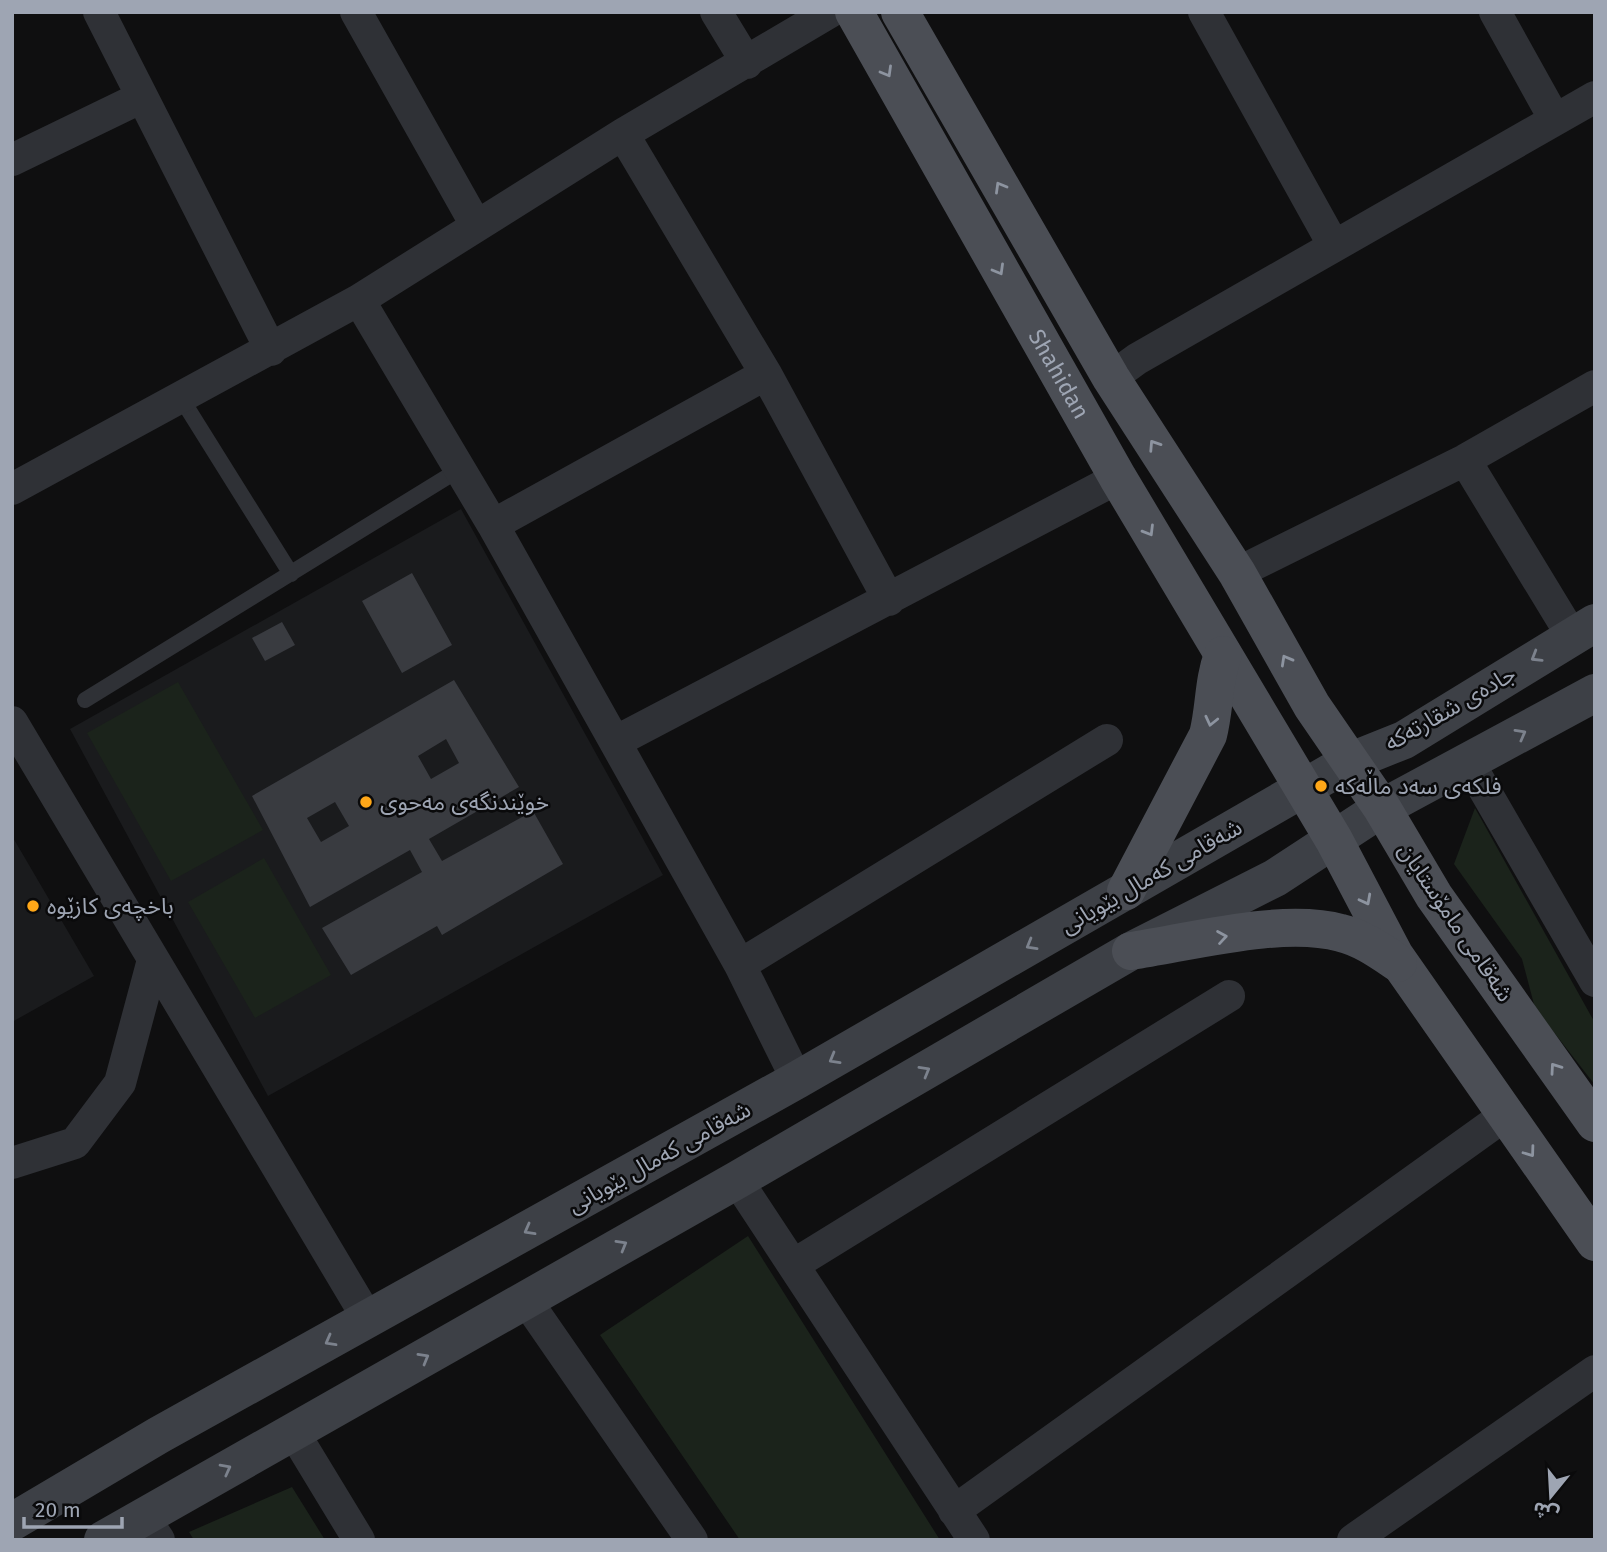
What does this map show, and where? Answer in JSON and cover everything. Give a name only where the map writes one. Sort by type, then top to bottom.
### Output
[{"type":"main road","name":"Shahidan","points":[[854,12],[1118,478],[1334,840]]},
{"type":"main road","name":"شەقامی مامۆستایان","points":[[900,12],[1111,378],[1237,573],[1321,718],[1382,808],[1434,896],[1595,1123]]},
{"type":"main road","name":"جادەی شقارتەکە","points":[[1302,789],[1349,762],[1404,740],[1583,629]]},
{"type":"main road","points":[[1126,891],[1208,735],[1214,708],[1214,677],[1223,655]]},
{"type":"main road","points":[[103,1540],[151,1528],[189,1488],[294,1433],[1130,951],[1275,878],[1382,808],[1595,693]]},
{"type":"main road","name":"شەقامی کەمال بێویانی","points":[[12,1522],[159,1435],[797,1080],[1302,789]]},
{"type":"main road","points":[[1334,840],[1402,966],[1504,1116],[1595,1242]]},
{"type":"main road","points":[[1130,951],[1272,930],[1311,927],[1358,939],[1402,966]]},
{"type":"main road","points":[[159,1435],[178,1447],[191,1466],[189,1488]]},
{"type":"street","points":[[99,12],[271,350]]},
{"type":"street","points":[[356,12],[476,225]]},
{"type":"street","points":[[716,12],[747,63]]},
{"type":"street","points":[[12,489],[359,300],[623,134],[830,12]]},
{"type":"street","points":[[1204,12],[1334,246]]},
{"type":"street","points":[[1495,12],[1555,118]]},
{"type":"street","points":[[12,160],[142,97]]},
{"type":"street","points":[[1111,378],[1137,359],[1595,97]]},
{"type":"street","points":[[623,134],[766,374],[889,600]]},
{"type":"street","points":[[359,300],[460,469],[615,742],[740,965],[797,1080]]},
{"type":"street","points":[[493,526],[766,374]]},
{"type":"street","points":[[1237,573],[1465,460],[1595,386]]},
{"type":"street","points":[[1465,460],[1583,629]]},
{"type":"street","points":[[615,742],[1118,478]]},
{"type":"street","points":[[12,722],[368,1320]]},
{"type":"street","points":[[740,965],[1107,740]]},
{"type":"street","points":[[1469,763],[1595,981]]},
{"type":"street","points":[[12,1163],[75,1143],[120,1083],[153,960]]},
{"type":"street","points":[[793,1265],[1229,996]]},
{"type":"street","points":[[954,1511],[1504,1116]]},
{"type":"street","points":[[737,1180],[974,1540]]},
{"type":"street","points":[[526,1300],[692,1540]]},
{"type":"street","points":[[1353,1540],[1595,1371]]},
{"type":"street","points":[[294,1433],[359,1540]]},
{"type":"lane","points":[[181,398],[291,573]]},
{"type":"lane","points":[[85,700],[460,469]]},
{"type":"shaded area","name":"خوێندنگەی مەحوی","points":[[461,509],[663,875],[268,1096],[70,729]]},
{"type":"shaded area","points":[[178,682],[263,830],[171,881],[87,733]]},
{"type":"shaded area","points":[[1475,808],[1595,1023],[1595,1085],[1535,1008],[1522,959],[1454,864]]},
{"type":"shaded area","name":"باخچەی کازێوە","points":[[12,836],[94,976],[12,1022]]},
{"type":"shaded area","points":[[264,858],[331,975],[255,1018],[188,902]]},
{"type":"shaded area","points":[[748,1236],[940,1540],[740,1540],[600,1335]]},
{"type":"shaded area","points":[[292,1487],[325,1540],[194,1540],[189,1532]]},
{"type":"building","points":[[412,573],[452,645],[402,673],[362,601]]},
{"type":"building","points":[[282,622],[295,645],[265,661],[252,638]]},
{"type":"building","points":[[454,680],[519,787],[429,839],[442,861],[533,811],[563,864],[442,935],[437,926],[351,975],[322,928],[422,872],[410,850],[310,907],[252,796]],"holes":[[[446,739],[459,763],[431,779],[418,756]],[[335,802],[349,826],[321,842],[307,818]]]},
{"type":"place","name":"فلکەی سەد ماڵەکە","points":[[1321,786]]},
{"type":"place","name":"خوێندنگەی مەحوی","points":[[366,802]]},
{"type":"place","name":"باخچەی کازێوە","points":[[33,906]]}]
